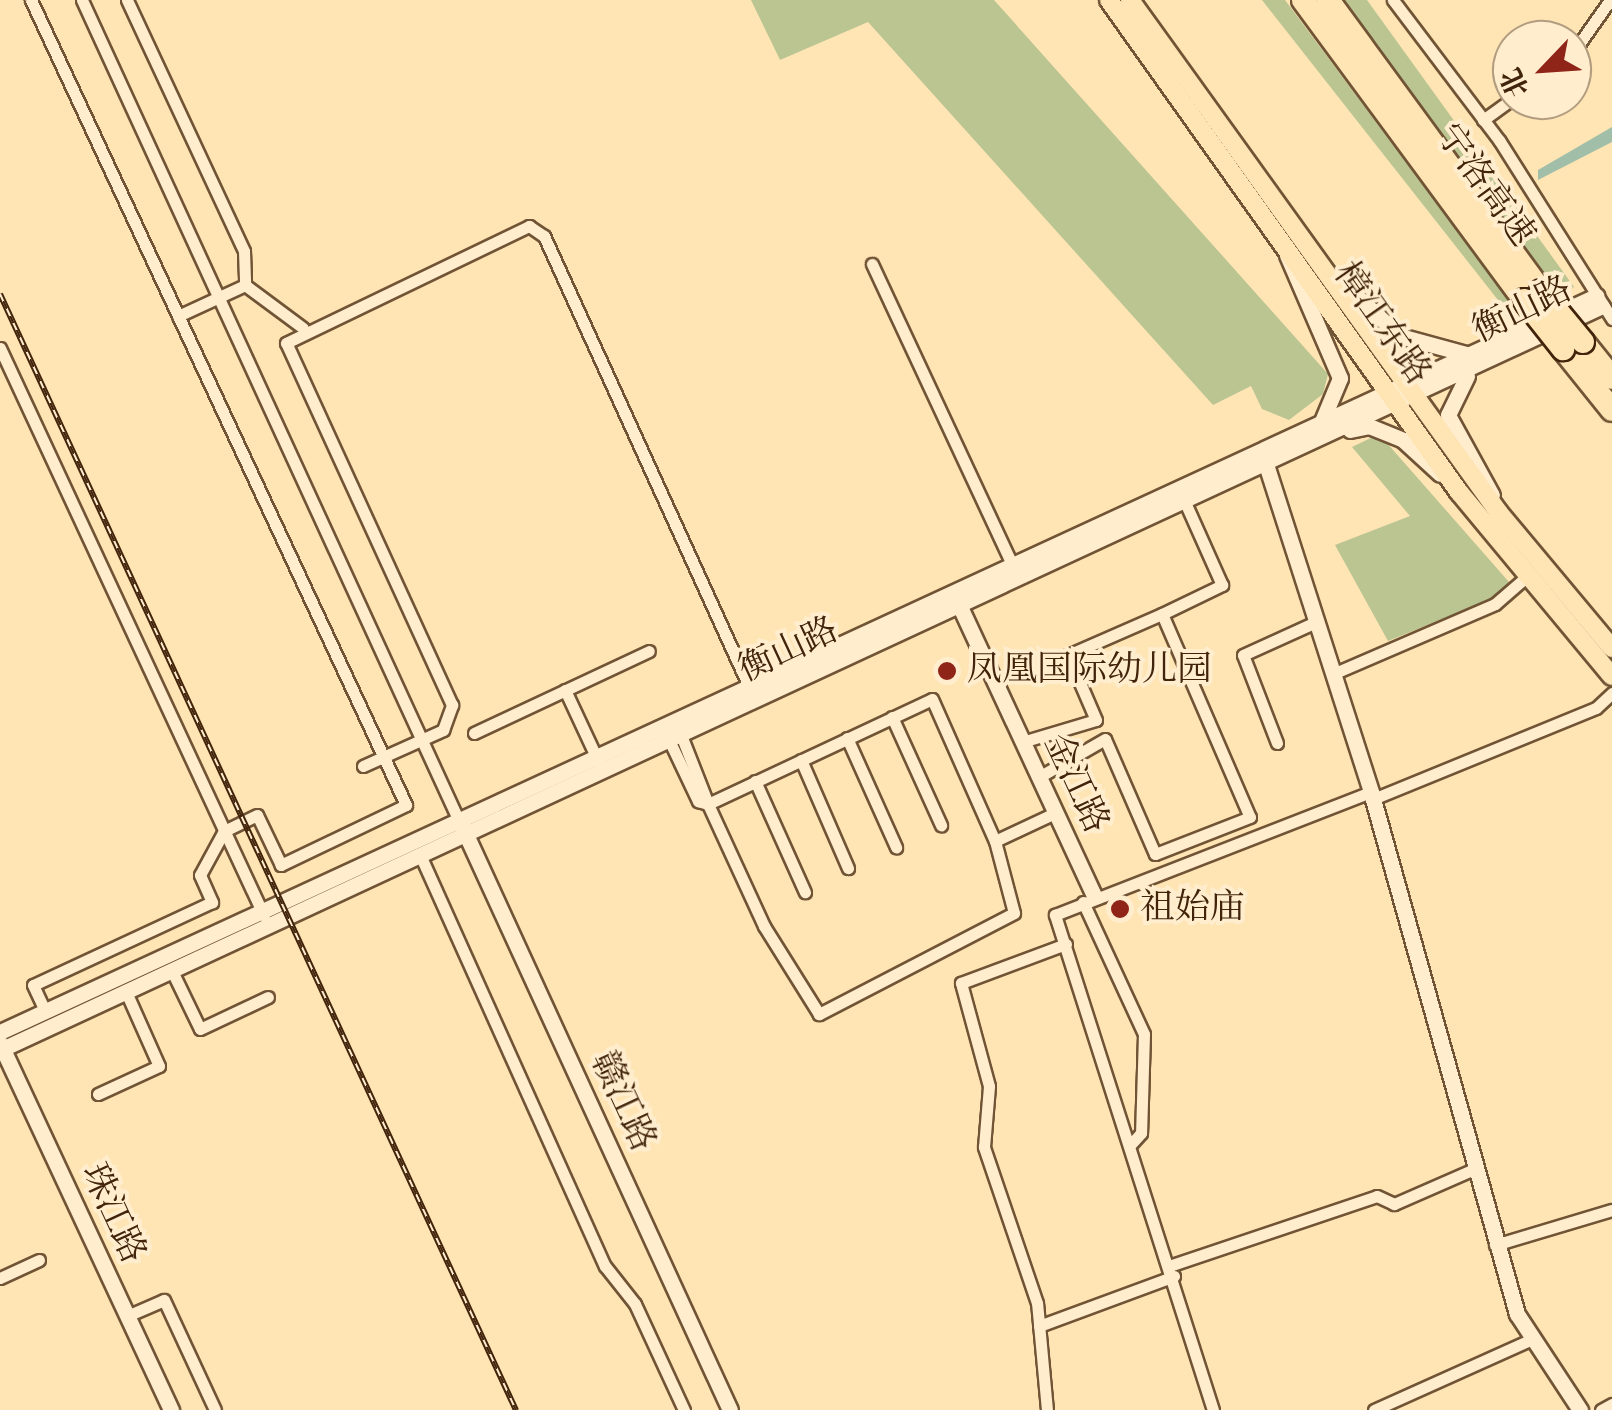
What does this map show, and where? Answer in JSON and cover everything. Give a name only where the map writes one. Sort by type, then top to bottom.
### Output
[{"type":"highway","name":"宁洛高速","points":[[1303,0],[1573,346],[1612,410]]},
{"type":"highway","name":"宁洛高速","points":[[1328,0],[1532,296]]},
{"type":"highway","name":"宁洛高速","points":[[1573,346],[1612,378]]},
{"type":"main road","name":"樟江东路","points":[[1109,0],[1459,492],[1524,579],[1612,676]]},
{"type":"main road","name":"樟江东路","points":[[1130,0],[1338,280],[1499,513],[1612,648]]},
{"type":"street","points":[[31,0],[406,805],[281,864],[257,814],[224,831],[200,875],[212,902],[33,985],[45,1011]]},
{"type":"street","points":[[82,0],[458,818]]},
{"type":"street","points":[[127,0],[244,251],[246,284],[303,328]]},
{"type":"street","points":[[1393,0],[1484,120],[1604,307]]},
{"type":"street","points":[[1592,26],[1610,0]]},
{"type":"street","points":[[1484,120],[1492,114]]},
{"type":"street","points":[[364,766],[424,739],[452,720],[452,705],[286,343],[303,328],[529,226],[544,236],[755,700]]},
{"type":"street","points":[[1283,242],[1340,378],[1324,428],[1380,428],[1459,492]]},
{"type":"street","points":[[872,264],[1010,560]]},
{"type":"street","points":[[1338,280],[1400,336],[1474,362],[1455,388],[1448,415],[1499,513]]},
{"type":"street","points":[[178,316],[246,284]]},
{"type":"street","name":"衡山路","points":[[1,1043],[45,1011],[1010,560],[1264,456],[1393,396],[1604,307]]},
{"type":"street","points":[[0,348],[269,927]]},
{"type":"street","points":[[1264,456],[1372,796],[1495,1245],[1530,1340],[1580,1410]]},
{"type":"street","name":"衡山路","points":[[1,1043],[172,972],[467,836],[1184,500],[1264,456]]},
{"type":"street","points":[[1162,614],[1250,817],[1156,854],[1068,655],[1222,585],[1184,500]]},
{"type":"street","points":[[1335,673],[1495,604],[1524,579]]},
{"type":"street","name":"金江路","points":[[951,588],[1055,813],[1088,899]]},
{"type":"street","points":[[1276,743],[1243,654],[1318,621]]},
{"type":"street","points":[[474,733],[649,651]]},
{"type":"street","points":[[565,690],[603,772]]},
{"type":"street","points":[[1214,1410],[1173,1271],[1055,915],[1088,899],[1372,796],[1596,708],[1612,693]]},
{"type":"street","points":[[675,737],[698,801],[708,804],[932,699],[995,841],[1014,913],[818,1014],[764,926],[708,804]]},
{"type":"street","points":[[892,718],[941,826]]},
{"type":"street","points":[[1022,742],[1096,720]]},
{"type":"street","points":[[848,738],[896,847]]},
{"type":"street","points":[[1039,777],[1105,739]]},
{"type":"street","points":[[800,760],[848,868]]},
{"type":"street","points":[[755,782],[805,892]]},
{"type":"street","points":[[995,841],[1055,813]]},
{"type":"street","name":"赣江路","points":[[458,818],[730,1410]]},
{"type":"street","points":[[421,857],[606,1266],[634,1304],[684,1410]]},
{"type":"street","points":[[1088,899],[1144,1034],[1142,1133],[1131,1144]]},
{"type":"street","points":[[1047,1410],[1039,1326],[984,1146],[989,1086],[961,983],[1066,944]]},
{"type":"street","points":[[172,972],[200,1030],[268,997]]},
{"type":"street","points":[[98,1094],[160,1066],[126,992]]},
{"type":"street","name":"珠江路","points":[[1,1043],[170,1410]]},
{"type":"street","points":[[1039,1326],[1173,1271],[1377,1196],[1394,1204],[1474,1169]]},
{"type":"street","points":[[1495,1245],[1612,1210]]},
{"type":"street","points":[[0,1278],[38,1260]]},
{"type":"street","points":[[127,1316],[164,1300],[215,1410]]},
{"type":"street","points":[[1374,1410],[1391,1407],[1530,1340]]},
{"type":"street","points":[[1601,1410],[1612,1404]]},
{"type":"shaded area","points":[[751,0],[994,0],[1328,374],[1323,394],[1289,420],[1262,409],[1251,386],[1213,405],[868,22],[780,60]]},
{"type":"shaded area","points":[[1262,0],[1285,0],[1516,310],[1509,314]]},
{"type":"shaded area","points":[[1339,0],[1367,0],[1574,287],[1561,295]]},
{"type":"shaded area","points":[[1612,127],[1612,142],[1538,180],[1538,170]]},
{"type":"shaded area","points":[[1379,434],[1509,582],[1492,599],[1388,641],[1335,545],[1410,516],[1352,447]]},
{"type":"railway","points":[[0,294],[516,1410]]},
{"type":"place","name":"凤凰国际幼儿园","points":[[947,671]]},
{"type":"place","name":"祖始庙","points":[[1120,909]]}]
